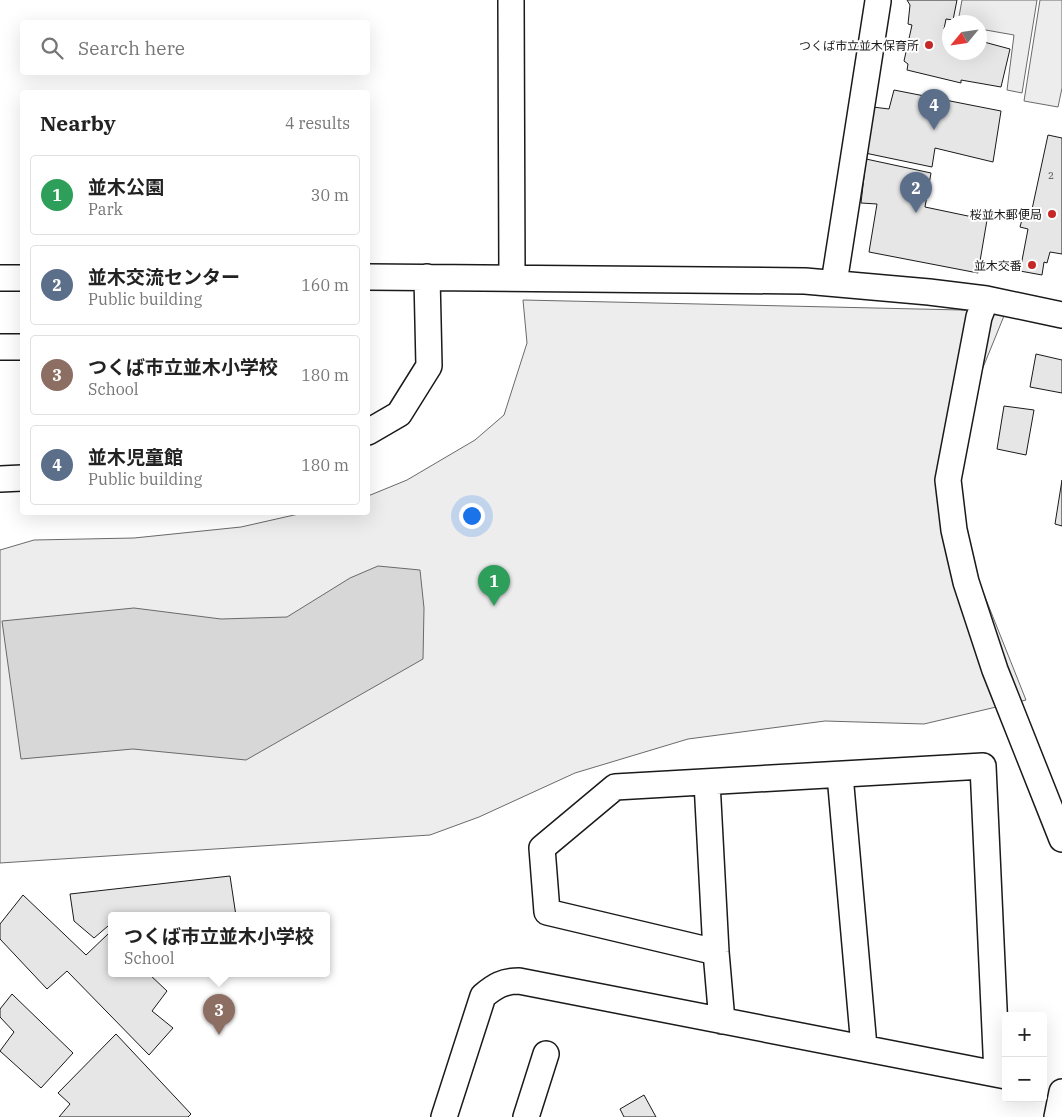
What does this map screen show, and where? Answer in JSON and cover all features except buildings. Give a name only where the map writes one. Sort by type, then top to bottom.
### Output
[{"type":"street","points":[[511,0],[512,277]]},
{"type":"street","points":[[834,283],[878,1]]},
{"type":"street","points":[[370,277],[512,277],[834,283],[986,299],[1062,315]]},
{"type":"street","points":[[370,431],[399,414],[429,366],[427,277]]},
{"type":"street","points":[[0,278],[20,278]]},
{"type":"street","points":[[986,299],[979,317],[948,480],[954,530],[966,582],[995,670],[1062,839]]},
{"type":"street","points":[[0,347],[20,346]]},
{"type":"street","points":[[0,479],[20,478]]},
{"type":"street","points":[[444,1117],[483,996],[494,986],[507,981],[519,981],[1002,1075],[982,766],[615,787],[542,848],[546,912],[716,952]]},
{"type":"street","points":[[840,774],[864,1047]]},
{"type":"street","points":[[707,782],[716,952],[722,1021]]},
{"type":"street","points":[[526,1117],[546,1054]]},
{"type":"street","points":[[1047,1085],[1062,1088]]},
{"type":"street","points":[[1058,1117],[1062,1092]]},
{"type":"shaded area","points":[[962,0],[1037,0],[1022,93],[1007,90],[1014,35],[987,30],[987,15],[959,15]]},
{"type":"shaded area","points":[[1040,0],[1062,0],[1062,88],[1058,107],[1024,101]]},
{"type":"shaded area","points":[[523,300],[1006,311],[949,451],[956,524],[1026,700],[924,724],[825,721],[688,739],[575,773],[479,817],[430,835],[0,863],[0,550],[34,540],[134,538],[241,527],[294,515],[370,515],[370,495],[407,480],[475,440],[504,415],[527,343]]},
{"type":"shaded area","points":[[378,566],[420,570],[424,608],[423,659],[246,760],[133,749],[21,759],[2,621],[134,608],[221,619],[287,617],[350,578]]},
{"type":"place","name":"つくば市立並木保育所","points":[[929,45]]},
{"type":"place","name":"並木児童館","points":[[934,130]]},
{"type":"place","name":"並木交流センター","points":[[916,213]]},
{"type":"place","name":"桜並木郵便局","points":[[1052,214]]},
{"type":"place","name":"並木交番","points":[[1032,265]]},
{"type":"place","name":"並木公園","points":[[494,606]]},
{"type":"place","name":"つくば市立並木小学校","points":[[219,1035]]}]
